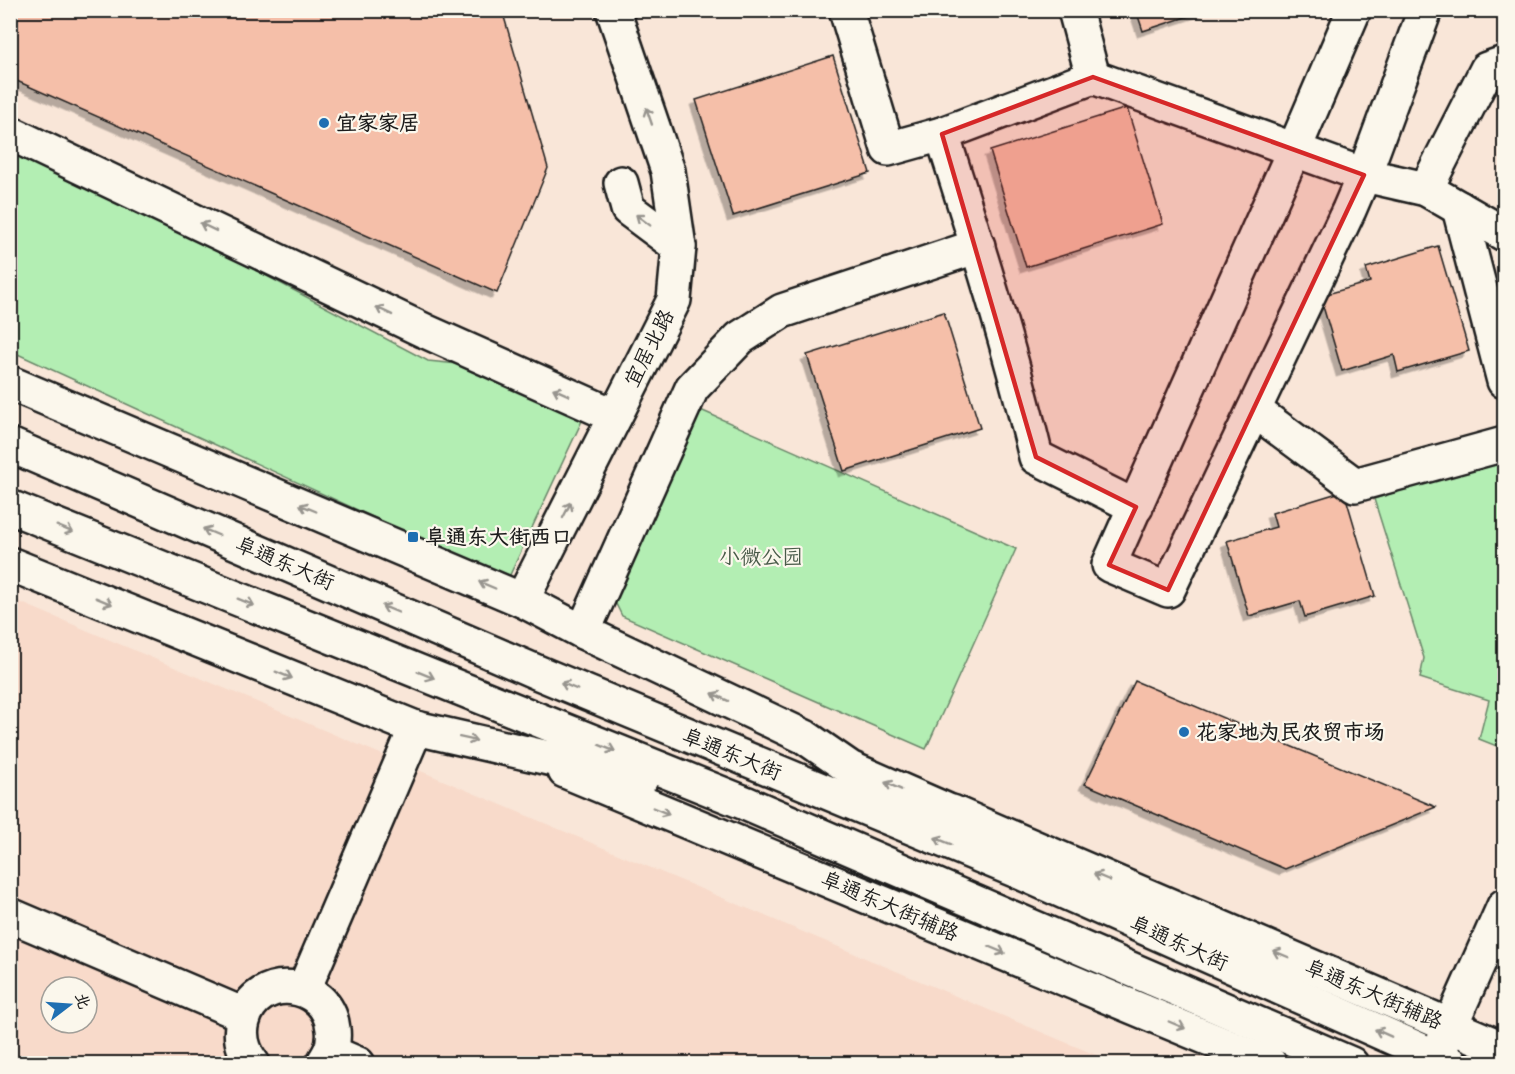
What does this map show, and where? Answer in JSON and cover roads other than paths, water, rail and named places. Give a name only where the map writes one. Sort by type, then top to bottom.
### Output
[{"type":"street","name":"宜居北路","points":[[522,600],[674,300],[679,247],[668,171],[613,10]]},
{"type":"street","points":[[846,10],[888,149],[942,134],[1093,77],[1364,175],[1426,189],[1504,234]]},
{"type":"street","points":[[1075,10],[1093,77]]},
{"type":"street","points":[[1354,10],[1110,565],[1168,590],[1349,210],[1425,10]]},
{"type":"street","points":[[1426,189],[1487,69],[1504,63]]},
{"type":"street","points":[[10,133],[425,331],[615,416]]},
{"type":"street","points":[[942,134],[978,246],[1029,424],[1036,457],[1136,507]]},
{"type":"street","points":[[621,183],[628,209],[679,247]]},
{"type":"street","points":[[1459,208],[1504,381]]},
{"type":"street","points":[[583,632],[692,388],[740,338],[782,310],[978,246]]},
{"type":"street","name":"阜通东大街辅路","points":[[10,383],[522,600],[583,632],[805,737],[850,768],[1504,1049]]},
{"type":"street","points":[[1254,410],[1355,485],[1504,444]]},
{"type":"street","name":"阜通东大街","points":[[10,445],[538,673],[1017,872],[1441,1061]]},
{"type":"street","name":"阜通东大街","points":[[10,507],[745,803],[1351,1064]]},
{"type":"street","points":[[10,564],[416,728],[745,803]]},
{"type":"street","points":[[304,989],[416,728]]},
{"type":"street","name":"阜通东大街辅路","points":[[510,748],[1270,1064]]},
{"type":"street","points":[[946,810],[1017,872]]},
{"type":"street","points":[[1441,1061],[1451,1026],[1504,906]]},
{"type":"street","points":[[10,915],[244,1015]]},
{"type":"street","points":[[253,1064],[242,1043],[241,1029],[244,1015],[262,994],[276,988],[290,987],[304,989],[327,1008],[332,1022],[337,1060]]},
{"type":"place","name":"宜家家居","points":[[324,123]]},
{"type":"place","name":"阜通东大街西口","points":[[413,537]]},
{"type":"place","name":"花家地为民农贸市场","points":[[1184,732]]},
{"type":"park label","name":"小微公园","points":[[761,557]]}]
